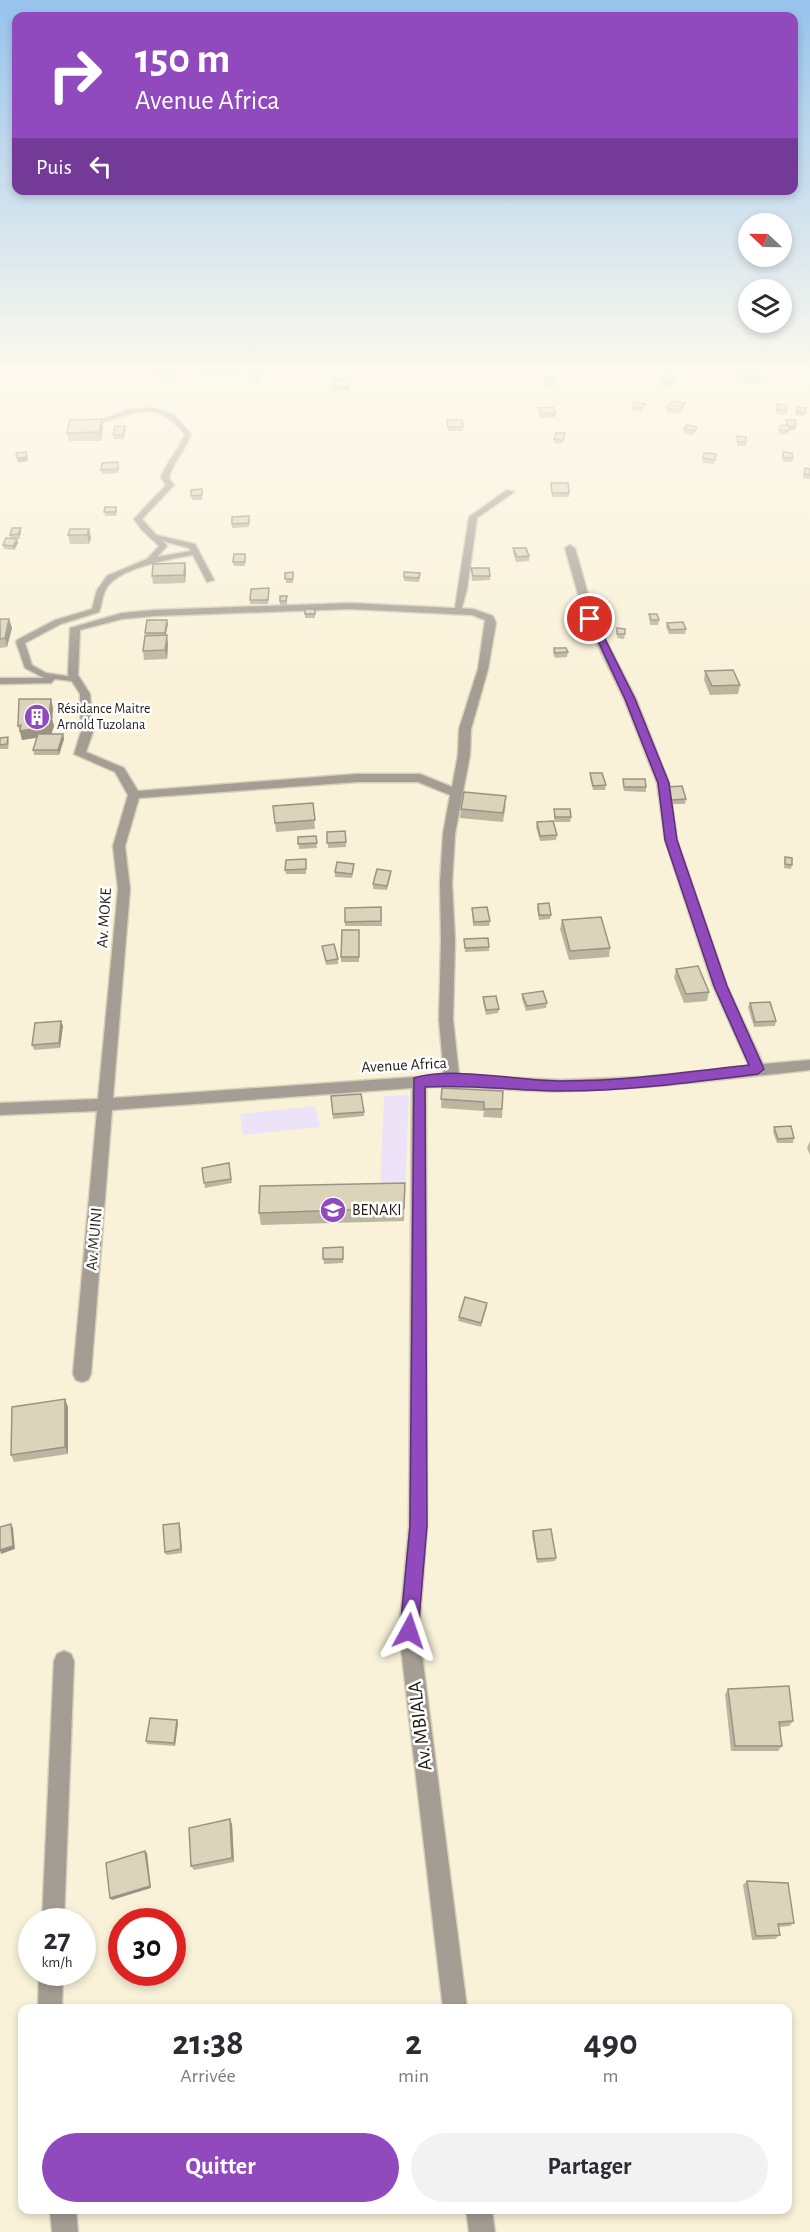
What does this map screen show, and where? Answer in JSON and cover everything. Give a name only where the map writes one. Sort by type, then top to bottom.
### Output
[{"type":"street","points":[[570,548],[590,619],[630,699],[663,783],[671,840],[720,986],[758,1069]]},
{"type":"street","points":[[452,1080],[446,1020],[448,940],[446,883],[449,834],[464,755],[465,729],[483,669],[491,623],[484,614],[350,606],[154,613],[122,616],[75,628],[73,675],[85,694],[87,732],[80,754],[120,770],[134,795],[357,778],[420,778],[456,793]]},
{"type":"street","name":"Av. MOKE","points":[[107,1105],[124,889],[119,846],[134,795]]},
{"type":"street","name":"Avenue Africa","points":[[0,1109],[107,1105],[452,1080],[561,1086],[643,1083],[810,1065]]},
{"type":"street","name":"Av. MBIALA","points":[[418,1082],[418,1526],[409,1631],[455,2004]]},
{"type":"street","name":"Av. MUINI","points":[[82,1374],[107,1105]]},
{"type":"street","points":[[54,1908],[64,1661]]},
{"type":"street","points":[[50,2004],[51,1986]]},
{"type":"street","points":[[63,2214],[64,2232]]},
{"type":"street","points":[[480,2214],[482,2232]]},
{"type":"lane","points":[[166,472],[165,478],[170,485],[138,519],[143,530],[156,537],[192,546],[210,580]]},
{"type":"lane","points":[[457,612],[463,591],[468,539],[473,517],[510,492]]},
{"type":"lane","points":[[150,561],[163,546],[156,537]]},
{"type":"lane","points":[[76,680],[44,675],[28,666],[20,642],[58,622],[96,610],[101,590],[110,578],[150,561],[195,552]]},
{"type":"lane","points":[[0,681],[76,680]]},
{"type":"shaded area","points":[[409,1095],[405,1195],[380,1196],[384,1096]]},
{"type":"shaded area","points":[[315,1106],[320,1127],[243,1135],[240,1114]]},
{"type":"building","points":[[551,483],[568,483],[569,493],[552,493]]},
{"type":"building","points":[[202,489],[202,495],[191,496],[191,490]]},
{"type":"building","points":[[105,507],[116,507],[116,512],[104,512]]},
{"type":"building","points":[[249,516],[249,523],[232,524],[232,517]]},
{"type":"building","points":[[12,528],[21,528],[18,534],[10,535]]},
{"type":"building","points":[[70,529],[89,529],[87,535],[68,535]]},
{"type":"building","points":[[6,538],[17,539],[13,546],[3,545]]},
{"type":"building","points":[[513,548],[526,548],[529,556],[517,557]]},
{"type":"building","points":[[234,554],[245,554],[245,562],[233,562]]},
{"type":"building","points":[[185,563],[184,575],[152,576],[153,564]]},
{"type":"building","points":[[471,568],[489,568],[490,576],[473,576]]},
{"type":"building","points":[[293,572],[293,579],[285,579],[285,573]]},
{"type":"building","points":[[404,572],[420,573],[419,578],[404,577]]},
{"type":"building","points":[[269,588],[268,600],[250,600],[251,589]]},
{"type":"building","points":[[280,596],[287,596],[286,601],[280,601]]},
{"type":"building","points":[[305,609],[315,609],[315,614],[305,614]]},
{"type":"building","points":[[649,614],[657,614],[659,620],[651,620]]},
{"type":"building","points":[[0,619],[9,619],[5,638],[0,639]]},
{"type":"building","points":[[147,620],[167,620],[165,633],[145,633]]},
{"type":"building","points":[[683,622],[686,629],[670,630],[667,623]]},
{"type":"building","points":[[617,628],[625,629],[625,634],[617,634]]},
{"type":"building","points":[[167,635],[165,650],[143,651],[145,636]]},
{"type":"building","points":[[554,648],[566,648],[568,652],[555,653]]},
{"type":"building","points":[[733,670],[740,685],[712,686],[705,671]]},
{"type":"building","name":"Résidance Maitre Arnold Tuzolana","points":[[19,699],[51,699],[49,717],[52,717],[49,726],[20,731],[21,725],[18,726]]},
{"type":"building","points":[[38,734],[63,734],[58,750],[33,750]]},
{"type":"building","points":[[8,737],[7,744],[0,745],[0,738]]},
{"type":"building","points":[[590,773],[602,773],[606,785],[593,786]]},
{"type":"building","points":[[623,779],[645,779],[646,787],[624,787]]},
{"type":"building","points":[[682,786],[686,799],[671,800],[667,787]]},
{"type":"building","points":[[464,792],[506,796],[503,813],[461,809]]},
{"type":"building","points":[[313,803],[315,820],[275,823],[273,806]]},
{"type":"building","points":[[554,809],[570,809],[571,817],[555,817]]},
{"type":"building","points":[[553,821],[557,835],[540,836],[537,822]]},
{"type":"building","points":[[345,831],[346,842],[327,843],[327,832]]},
{"type":"building","points":[[316,836],[317,843],[298,844],[298,837]]},
{"type":"building","points":[[785,857],[792,858],[792,865],[785,864]]},
{"type":"building","points":[[306,859],[306,869],[285,870],[286,860]]},
{"type":"building","points":[[337,862],[354,864],[352,874],[335,872]]},
{"type":"building","points":[[377,869],[391,871],[387,886],[373,884]]},
{"type":"building","points":[[549,903],[551,915],[539,915],[538,904]]},
{"type":"building","points":[[381,907],[381,921],[345,922],[345,908]]},
{"type":"building","points":[[487,907],[490,921],[474,922],[472,908]]},
{"type":"building","points":[[601,917],[610,948],[570,951],[562,920]]},
{"type":"building","points":[[342,930],[359,930],[359,957],[341,957]]},
{"type":"building","points":[[488,938],[489,947],[465,948],[464,939]]},
{"type":"building","points":[[334,944],[338,959],[326,961],[322,946]]},
{"type":"building","points":[[698,966],[709,992],[686,994],[676,969]]},
{"type":"building","points":[[543,991],[547,1003],[527,1006],[522,994]]},
{"type":"building","points":[[496,996],[499,1009],[486,1010],[483,997]]},
{"type":"building","points":[[770,1002],[776,1021],[755,1022],[750,1003]]},
{"type":"building","points":[[61,1021],[59,1043],[32,1045],[35,1023]]},
{"type":"building","points":[[442,1088],[503,1091],[502,1109],[484,1109],[484,1102],[441,1099]]},
{"type":"building","points":[[361,1094],[364,1112],[333,1114],[331,1096]]},
{"type":"building","points":[[791,1126],[794,1138],[778,1139],[774,1127]]},
{"type":"building","points":[[229,1163],[231,1179],[204,1183],[202,1168]]},
{"type":"building","points":[[405,1183],[404,1208],[259,1213],[260,1186]]},
{"type":"building","points":[[343,1247],[343,1259],[323,1259],[323,1248]]},
{"type":"building","points":[[465,1297],[487,1303],[481,1323],[459,1317]]},
{"type":"building","points":[[65,1399],[65,1447],[11,1455],[12,1407]]},
{"type":"building","points":[[179,1523],[181,1549],[165,1552],[163,1525]]},
{"type":"building","points":[[11,1524],[13,1546],[0,1550],[0,1527]]},
{"type":"building","points":[[551,1529],[556,1558],[537,1559],[533,1531]]},
{"type":"building","points":[[789,1686],[793,1721],[779,1722],[782,1746],[735,1746],[728,1689]]},
{"type":"building","points":[[150,1718],[177,1720],[174,1743],[146,1741]]},
{"type":"building","points":[[230,1819],[232,1858],[191,1866],[189,1828]]},
{"type":"building","points":[[145,1851],[150,1886],[110,1898],[106,1863]]},
{"type":"building","points":[[747,1881],[788,1883],[794,1923],[778,1924],[780,1935],[756,1936]]},
{"type":"place","name":"Résidance Maitre Arnold Tuzolana","points":[[37,717]]},
{"type":"place","name":"BENAKI","points":[[333,1210]]},
{"type":"route","points":[[409,1631],[418,1526],[418,1082],[452,1080],[561,1086],[643,1083],[758,1069],[720,986],[671,840],[663,783],[630,699],[590,619]]}]
